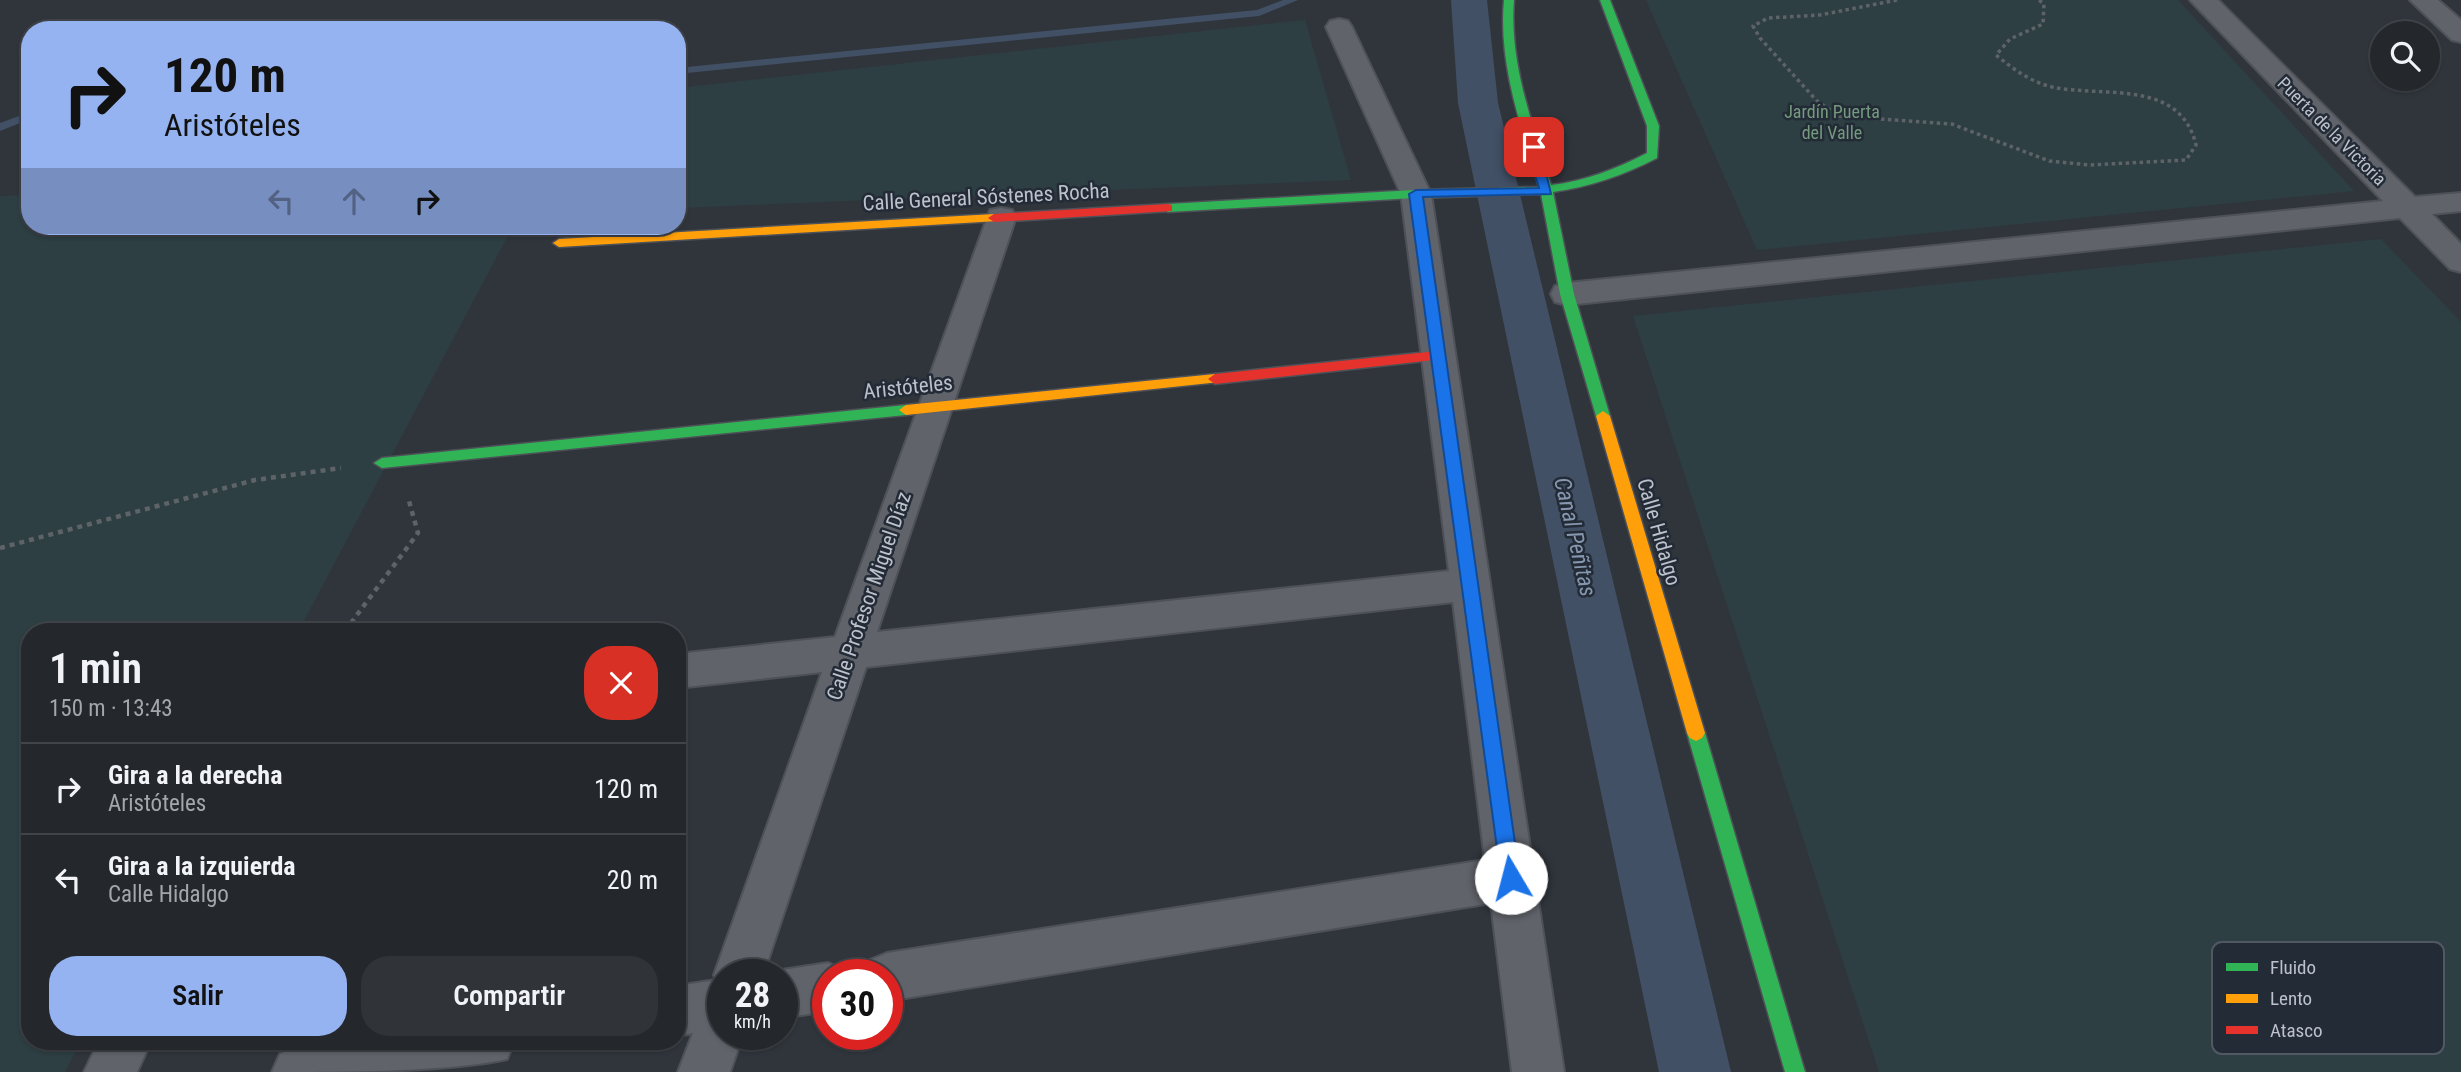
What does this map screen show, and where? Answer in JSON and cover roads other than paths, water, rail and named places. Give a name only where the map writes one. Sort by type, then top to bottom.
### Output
[{"type":"street","name":"Calle Hidalgo","points":[[1509,0],[1504,29],[1507,57],[1546,192],[1567,293],[1795,1072]]},
{"type":"street","points":[[1416,194],[1546,192],[1594,184],[1618,176],[1653,155],[1653,126],[1605,0]]},
{"type":"street","name":"Puerta de la Victoria","points":[[2203,0],[2461,262]]},
{"type":"street","points":[[2423,0],[2461,34]]},
{"type":"street","points":[[1339,27],[1416,194],[1538,1072]]},
{"type":"street","name":"Calle General Sóstenes Rocha","points":[[559,243],[1416,194]]},
{"type":"street","points":[[1567,293],[2461,202]]},
{"type":"street","name":"Calle Profesor Miguel Díaz","points":[[744,959],[1001,217]]},
{"type":"street","name":"Aristóteles","points":[[382,463],[1438,356]]},
{"type":"street","points":[[686,670],[1470,584]]},
{"type":"street","points":[[903,974],[1511,878]]},
{"type":"street","points":[[686,1009],[707,1006]]},
{"type":"street","points":[[110,1072],[122,1050]]},
{"type":"street","points":[[298,1072],[434,1050]]},
{"type":"street","points":[[704,1072],[712,1050]]},
{"type":"waterway","points":[[686,70],[1259,13],[1293,0]]},
{"type":"waterway","name":"Canal Peñitas","points":[[1469,0],[1478,103],[1695,1072]]},
{"type":"waterway","points":[[0,127],[21,119]]},
{"type":"park label","name":"Jardín Puerta del Valle","points":[[1832,121]]}]
